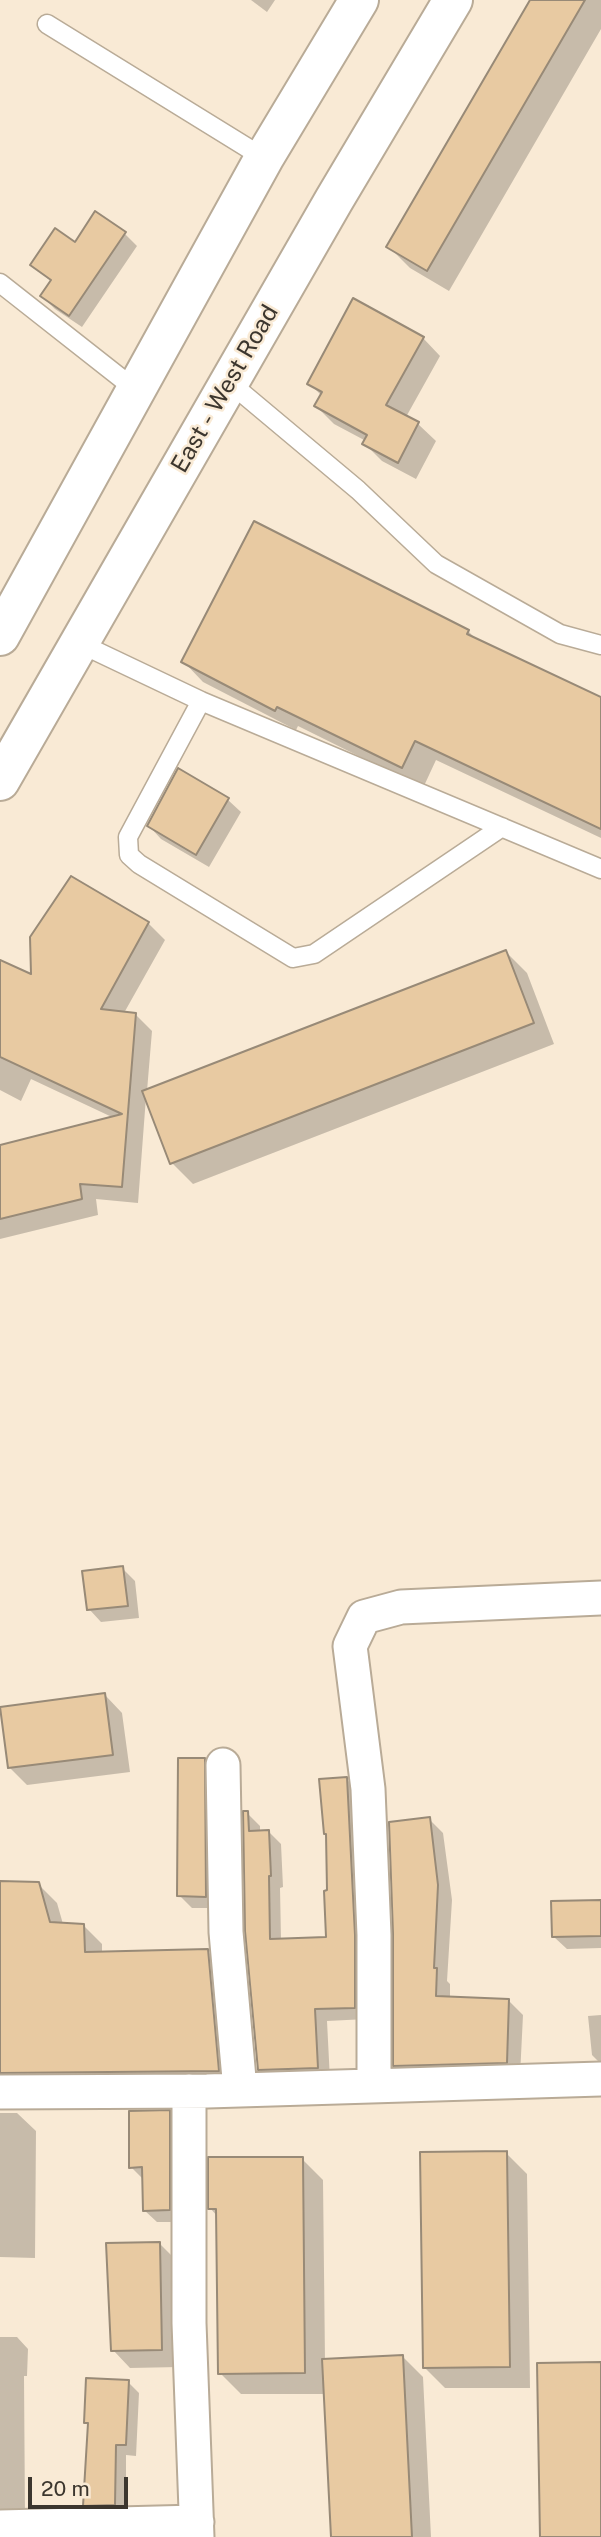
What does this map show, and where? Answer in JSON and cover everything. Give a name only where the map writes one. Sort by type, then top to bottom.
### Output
[{"type":"main road","points":[[0,636],[264,158],[359,0]]},
{"type":"main road","name":"East - West Road","points":[[0,781],[453,0]]},
{"type":"street","points":[[374,2085],[374,1935],[368,1789],[350,1646],[364,1617],[401,1607],[601,1598]]},
{"type":"street","points":[[223,1765],[226,1931],[240,2090]]},
{"type":"street","points":[[0,2092],[240,2090],[601,2079]]},
{"type":"street","points":[[0,2527],[197,2530],[189,2323],[189,2091]]},
{"type":"lane","points":[[47,24],[264,158]]},
{"type":"lane","points":[[0,283],[136,390]]},
{"type":"lane","points":[[229,383],[358,490],[436,564],[560,634],[601,645]]},
{"type":"lane","points":[[79,643],[201,701],[601,869]]},
{"type":"lane","points":[[201,701],[128,837],[129,855],[139,864],[293,958],[314,954],[502,827]]},
{"type":"building","points":[[530,0],[585,0],[427,271],[386,247]]},
{"type":"building","points":[[95,211],[126,232],[69,316],[40,296],[51,280],[30,265],[55,228],[75,242]]},
{"type":"building","points":[[353,298],[424,337],[386,405],[419,422],[398,463],[362,444],[367,435],[314,406],[322,392],[307,384]]},
{"type":"building","points":[[254,521],[469,630],[467,634],[601,697],[601,829],[415,741],[402,768],[277,707],[275,711],[181,662]]},
{"type":"building","points":[[178,768],[229,798],[196,855],[147,826]]},
{"type":"building","points":[[71,876],[149,922],[101,1009],[136,1013],[122,1187],[80,1184],[82,1199],[0,1219],[0,1145],[122,1114],[0,1057],[0,960],[31,974],[30,937]]},
{"type":"building","points":[[506,950],[534,1023],[170,1164],[142,1091]]},
{"type":"building","points":[[123,1566],[128,1606],[87,1610],[82,1571]]},
{"type":"building","points":[[105,1693],[113,1755],[8,1768],[0,1707]]},
{"type":"building","points":[[178,1758],[205,1758],[206,1897],[177,1896]]},
{"type":"building","points":[[347,1777],[355,1935],[355,2008],[315,2009],[318,2068],[258,2070],[245,1931],[243,1811],[248,1811],[249,1831],[269,1830],[270,1939],[326,1937],[326,1834],[319,1779]]},
{"type":"building","points":[[430,1817],[438,1885],[434,1968],[437,1968],[436,1996],[509,1999],[507,2063],[393,2066],[393,1934],[389,1822]]},
{"type":"building","points":[[0,1881],[39,1882],[50,1922],[84,1924],[85,1952],[208,1949],[219,2071],[0,2073]]},
{"type":"building","points":[[601,1900],[601,1936],[552,1937],[551,1901]]},
{"type":"building","points":[[170,2110],[170,2210],[143,2211],[142,2167],[129,2168],[129,2111]]},
{"type":"building","points":[[507,2151],[510,2367],[423,2368],[420,2152]]},
{"type":"building","points":[[208,2157],[303,2157],[305,2373],[218,2374],[216,2209],[208,2209]]},
{"type":"building","points":[[160,2242],[162,2350],[111,2351],[106,2243]]},
{"type":"building","points":[[403,2355],[412,2537],[331,2537],[322,2359]]},
{"type":"building","points":[[601,2362],[601,2537],[540,2537],[537,2363]]},
{"type":"building","points":[[86,2378],[129,2380],[126,2445],[116,2445],[115,2505],[83,2506],[88,2423],[84,2423]]}]
